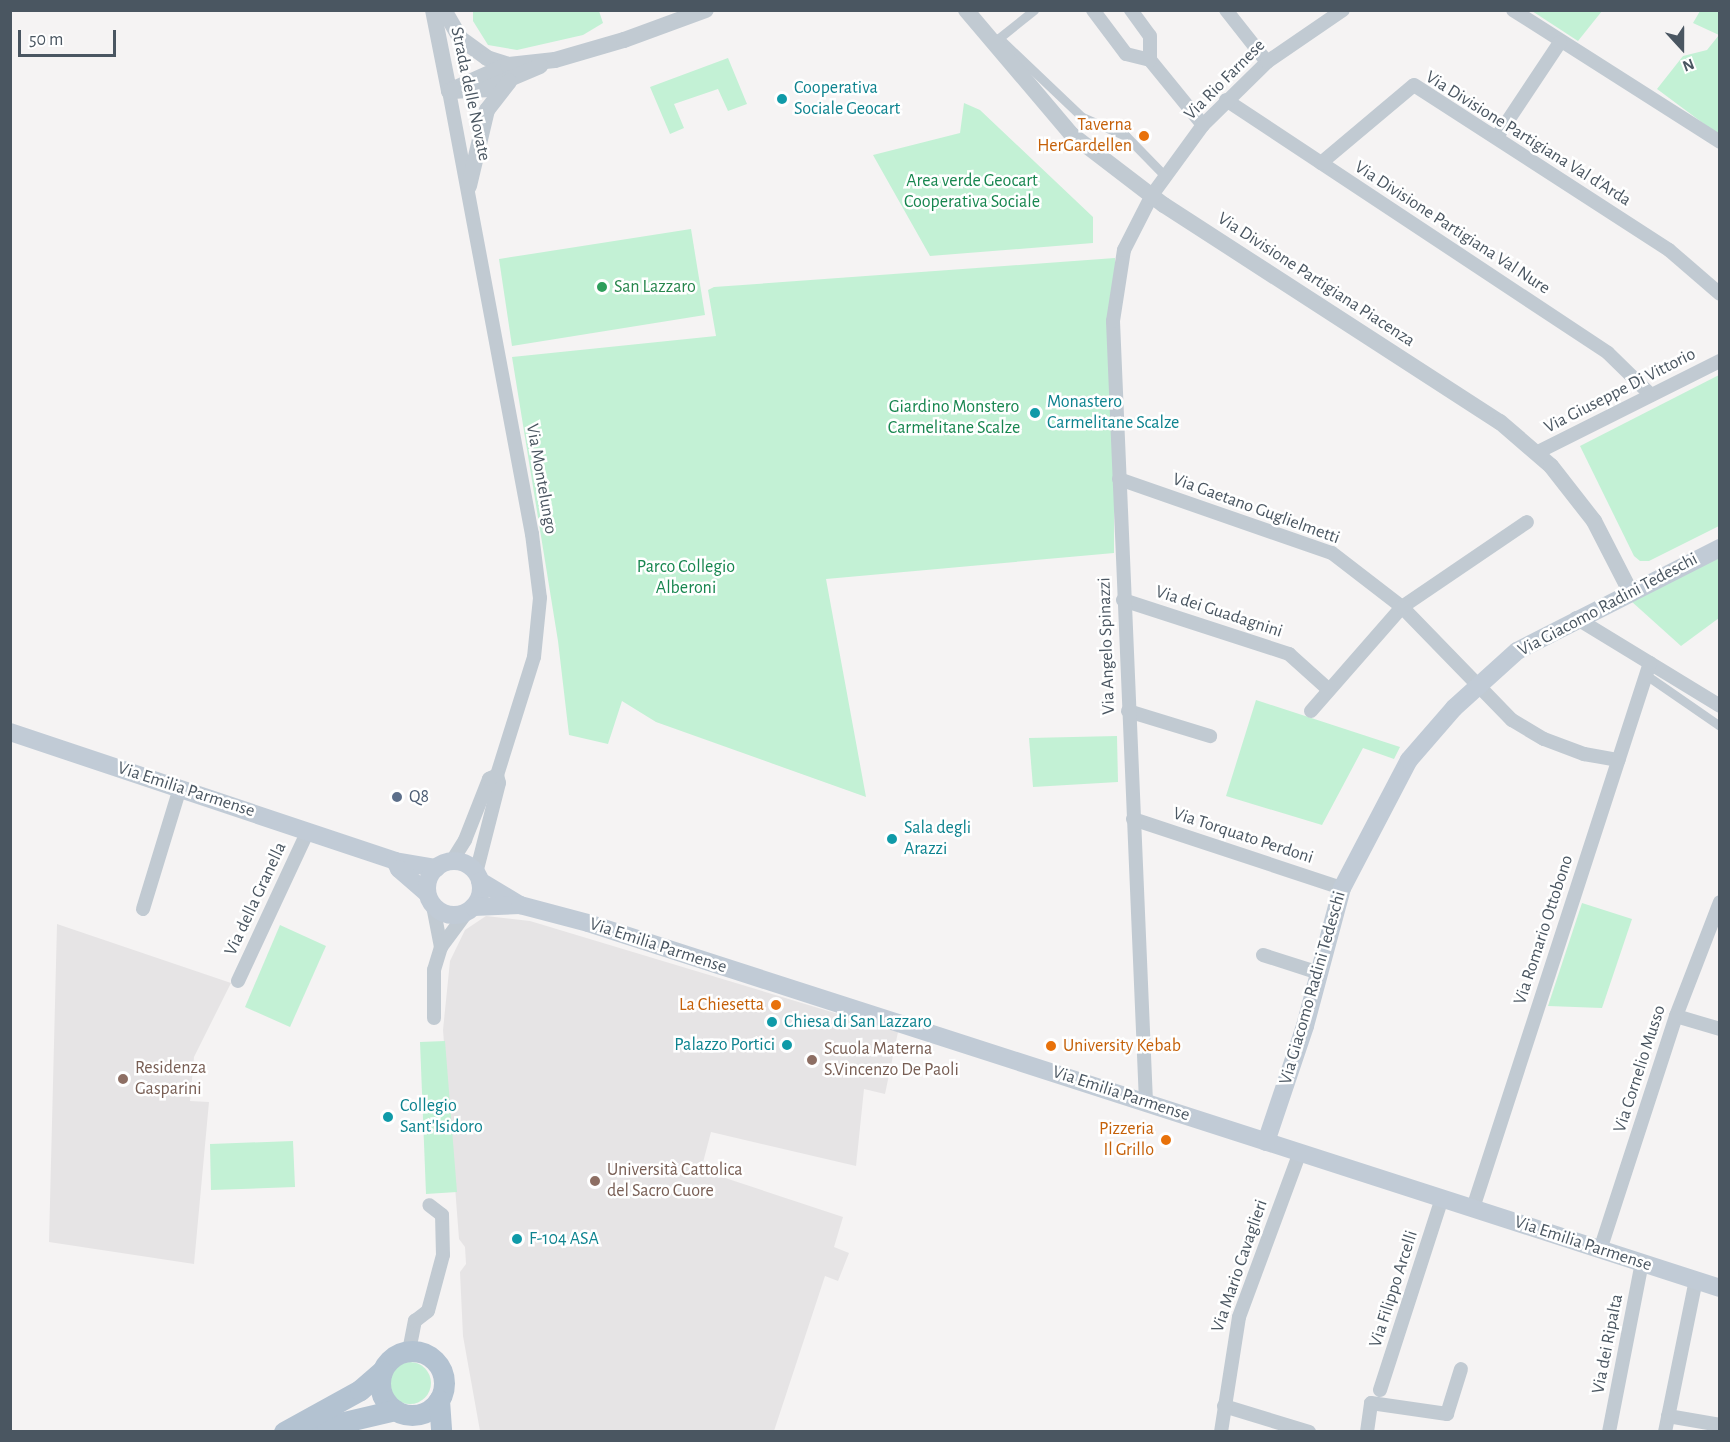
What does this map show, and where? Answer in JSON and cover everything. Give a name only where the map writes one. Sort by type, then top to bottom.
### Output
[{"type":"main road","name":"Via Giacomo Radini Tedeschi","points":[[1266,1142],[1319,973],[1342,888],[1409,760],[1432,730],[1477,685],[1517,651],[1576,618],[1719,548]]},
{"type":"main road","name":"Via Emilia Parmense","points":[[10,732],[395,861],[444,865],[466,864],[478,877],[520,905],[1146,1102],[1719,1288]]},
{"type":"main road","name":"Via Emilia Parmense","points":[[395,861],[399,869],[430,899],[452,915],[470,909],[520,905]]},
{"type":"main road","points":[[430,899],[428,879],[444,865]]},
{"type":"main road","points":[[470,909],[480,895],[478,877]]},
{"type":"main road","points":[[291,1429],[370,1383],[397,1354],[409,1351],[430,1355],[439,1365],[444,1383],[439,1400],[441,1431]]},
{"type":"main road","points":[[382,1371],[382,1394],[405,1419]]},
{"type":"main road","points":[[291,1429],[405,1419],[418,1414],[439,1400]]},
{"type":"street","name":"Strada delle Novate","points":[[433,10],[469,186]]},
{"type":"street","points":[[444,10],[461,39],[509,74]]},
{"type":"street","points":[[449,91],[624,40],[706,10]]},
{"type":"street","points":[[1034,10],[999,39],[1082,117],[1126,136],[1165,176]]},
{"type":"street","points":[[1093,10],[1126,54],[1150,60],[1203,125]]},
{"type":"street","points":[[1131,10],[1150,36],[1150,60]]},
{"type":"street","points":[[1226,10],[1267,62]]},
{"type":"street","name":"Via Rio Farnese","points":[[1152,195],[1203,125],[1227,100],[1267,62],[1342,10]]},
{"type":"street","points":[[1513,10],[1719,142]]},
{"type":"street","name":"Via Divisione Partigiana Piacenza","points":[[965,12],[1071,134],[1152,195],[1500,422],[1536,453],[1579,498],[1630,591]]},
{"type":"street","points":[[1497,137],[1560,42]]},
{"type":"street","points":[[469,186],[479,133],[487,111],[509,74]]},
{"type":"street","name":"Via Divisione Partigiana Val d'Arda","points":[[1321,163],[1414,85],[1669,250],[1719,294]]},
{"type":"street","name":"Via Divisione Partigiana Val Nure","points":[[1227,100],[1608,353],[1651,395]]},
{"type":"street","name":"Via Montelungo","points":[[469,186],[537,560],[540,598],[534,657],[497,775],[499,783],[478,877]]},
{"type":"street","name":"Via Angelo Spinazzi","points":[[1146,1102],[1113,321],[1124,250],[1152,195]]},
{"type":"street","name":"Via Giuseppe Di Vittorio","points":[[1536,453],[1719,360]]},
{"type":"street","name":"Via Gaetano Guglielmetti","points":[[1119,479],[1332,553],[1402,607],[1512,720],[1544,739],[1584,754],[1618,760]]},
{"type":"street","points":[[1311,711],[1402,607],[1527,522]]},
{"type":"street","name":"Via dei Guadagnini","points":[[1123,600],[1288,654],[1328,689]]},
{"type":"street","points":[[1576,618],[1648,669],[1719,726]]},
{"type":"street","points":[[1648,669],[1719,706]]},
{"type":"street","name":"Via Romario Ottobono","points":[[1473,1208],[1648,669]]},
{"type":"street","points":[[1128,711],[1210,736]]},
{"type":"street","name":"Via Montelungo","points":[[444,865],[465,840],[489,780],[497,775]]},
{"type":"street","points":[[143,909],[180,788]]},
{"type":"street","name":"Via Torquato Perdoni","points":[[1133,819],[1342,888]]},
{"type":"street","name":"Via della Granella","points":[[238,981],[308,831]]},
{"type":"street","points":[[430,899],[441,947],[432,992],[434,1018]]},
{"type":"street","name":"Via Cornelio Musso","points":[[1600,1250],[1676,1016],[1719,902]]},
{"type":"street","points":[[441,947],[470,909]]},
{"type":"street","points":[[1263,955],[1319,973]]},
{"type":"street","points":[[1676,1016],[1719,1029]]},
{"type":"street","name":"Via Mario Cavaglieri","points":[[1221,1431],[1239,1317],[1300,1152]]},
{"type":"street","name":"Via Filippo Arcelli","points":[[1380,1390],[1442,1198]]},
{"type":"street","points":[[409,1351],[415,1321],[428,1311],[443,1255],[442,1215],[429,1205]]},
{"type":"street","name":"Via dei Ripalta","points":[[1609,1431],[1642,1263]]},
{"type":"street","points":[[1665,1431],[1696,1280]]},
{"type":"street","points":[[1367,1431],[1371,1403],[1447,1414],[1461,1369]]},
{"type":"street","points":[[1224,1406],[1309,1431]]},
{"type":"street","points":[[1668,1416],[1719,1425]]},
{"type":"shaded area","name":"Università Cattolica del Sacro Cuore","points":[[486,916],[530,921],[898,1032],[885,1094],[864,1089],[856,1166],[711,1132],[701,1170],[843,1217],[834,1247],[849,1253],[838,1281],[825,1276],[774,1431],[480,1431],[463,1336],[460,1272],[466,1264],[465,1247],[459,1239],[443,1030],[450,961],[465,930]]},
{"type":"shaded area","name":"Residenza Gasparini","points":[[57,924],[231,983],[194,1057],[190,1101],[209,1102],[194,1264],[49,1242]]},
{"type":"green space","points":[[473,11],[599,11],[603,23],[583,35],[517,50],[488,45],[473,21]]},
{"type":"green space","points":[[1532,11],[1602,11],[1578,41]]},
{"type":"green space","points":[[1700,11],[1719,11],[1719,35],[1693,23]]},
{"type":"green space","points":[[1719,35],[1719,135],[1657,89],[1683,56],[1707,50]]},
{"type":"green space","points":[[728,58],[747,104],[728,111],[718,89],[674,104],[684,128],[670,134],[650,87]]},
{"type":"green space","name":"Area verde Geocart Cooperativa Sociale","points":[[964,103],[980,110],[1093,217],[1093,243],[930,256],[873,155],[960,133]]},
{"type":"green space","name":"San Lazzaro","points":[[691,229],[705,315],[512,346],[499,259]]},
{"type":"green space","points":[[1115,258],[1114,553],[826,579],[866,797],[656,722],[622,701],[608,744],[569,735],[558,641],[512,357],[716,336],[708,290],[714,287]]},
{"type":"green space","points":[[1719,375],[1719,526],[1649,561],[1640,561],[1634,556],[1580,446]]},
{"type":"green space","points":[[1719,556],[1719,618],[1681,646],[1631,601]]},
{"type":"green space","points":[[1256,700],[1400,747],[1394,759],[1363,748],[1322,825],[1226,796]]},
{"type":"green space","points":[[1117,736],[1118,782],[1033,787],[1029,738]]},
{"type":"green space","points":[[1582,903],[1632,919],[1602,1008],[1548,1006]]},
{"type":"green space","points":[[280,925],[326,946],[290,1027],[245,1007]]},
{"type":"green space","points":[[445,1041],[457,1192],[426,1194],[420,1042]]},
{"type":"green space","points":[[293,1141],[295,1187],[211,1190],[210,1144]]},
{"type":"green space","points":[[410,1362],[418,1363],[425,1368],[430,1375],[430,1391],[425,1398],[418,1403],[410,1404],[402,1403],[395,1398],[390,1391],[389,1383],[390,1375],[395,1368],[402,1363]]},
{"type":"place","name":"Cooperativa Sociale Geocart","points":[[782,99]]},
{"type":"place","name":"Taverna HerGardellen","points":[[1144,136]]},
{"type":"place","name":"San Lazzaro","points":[[602,287]]},
{"type":"place","name":"Monastero Carmelitane Scalze","points":[[1035,413]]},
{"type":"place","name":"Q8","points":[[397,797]]},
{"type":"place","name":"Sala degli Arazzi","points":[[892,839]]},
{"type":"place","name":"La Chiesetta","points":[[776,1005]]},
{"type":"place","name":"Chiesa di San Lazzaro","points":[[772,1022]]},
{"type":"place","name":"Palazzo Portici","points":[[787,1045]]},
{"type":"place","name":"University Kebab","points":[[1051,1046]]},
{"type":"place","name":"Scuola Materna S.Vincenzo De Paoli","points":[[812,1060]]},
{"type":"place","name":"Residenza Gasparini","points":[[123,1079]]},
{"type":"place","name":"Collegio Sant'Isidoro","points":[[388,1117]]},
{"type":"place","name":"Pizzeria Il Grillo","points":[[1166,1140]]},
{"type":"place","name":"Università Cattolica del Sacro Cuore","points":[[595,1181]]},
{"type":"place","name":"F-104 ASA","points":[[517,1239]]},
{"type":"park label","name":"Giardino Monstero Carmelitane Scalze","points":[[954,418]]},
{"type":"park label","name":"Parco Collegio Alberoni","points":[[686,578]]}]
